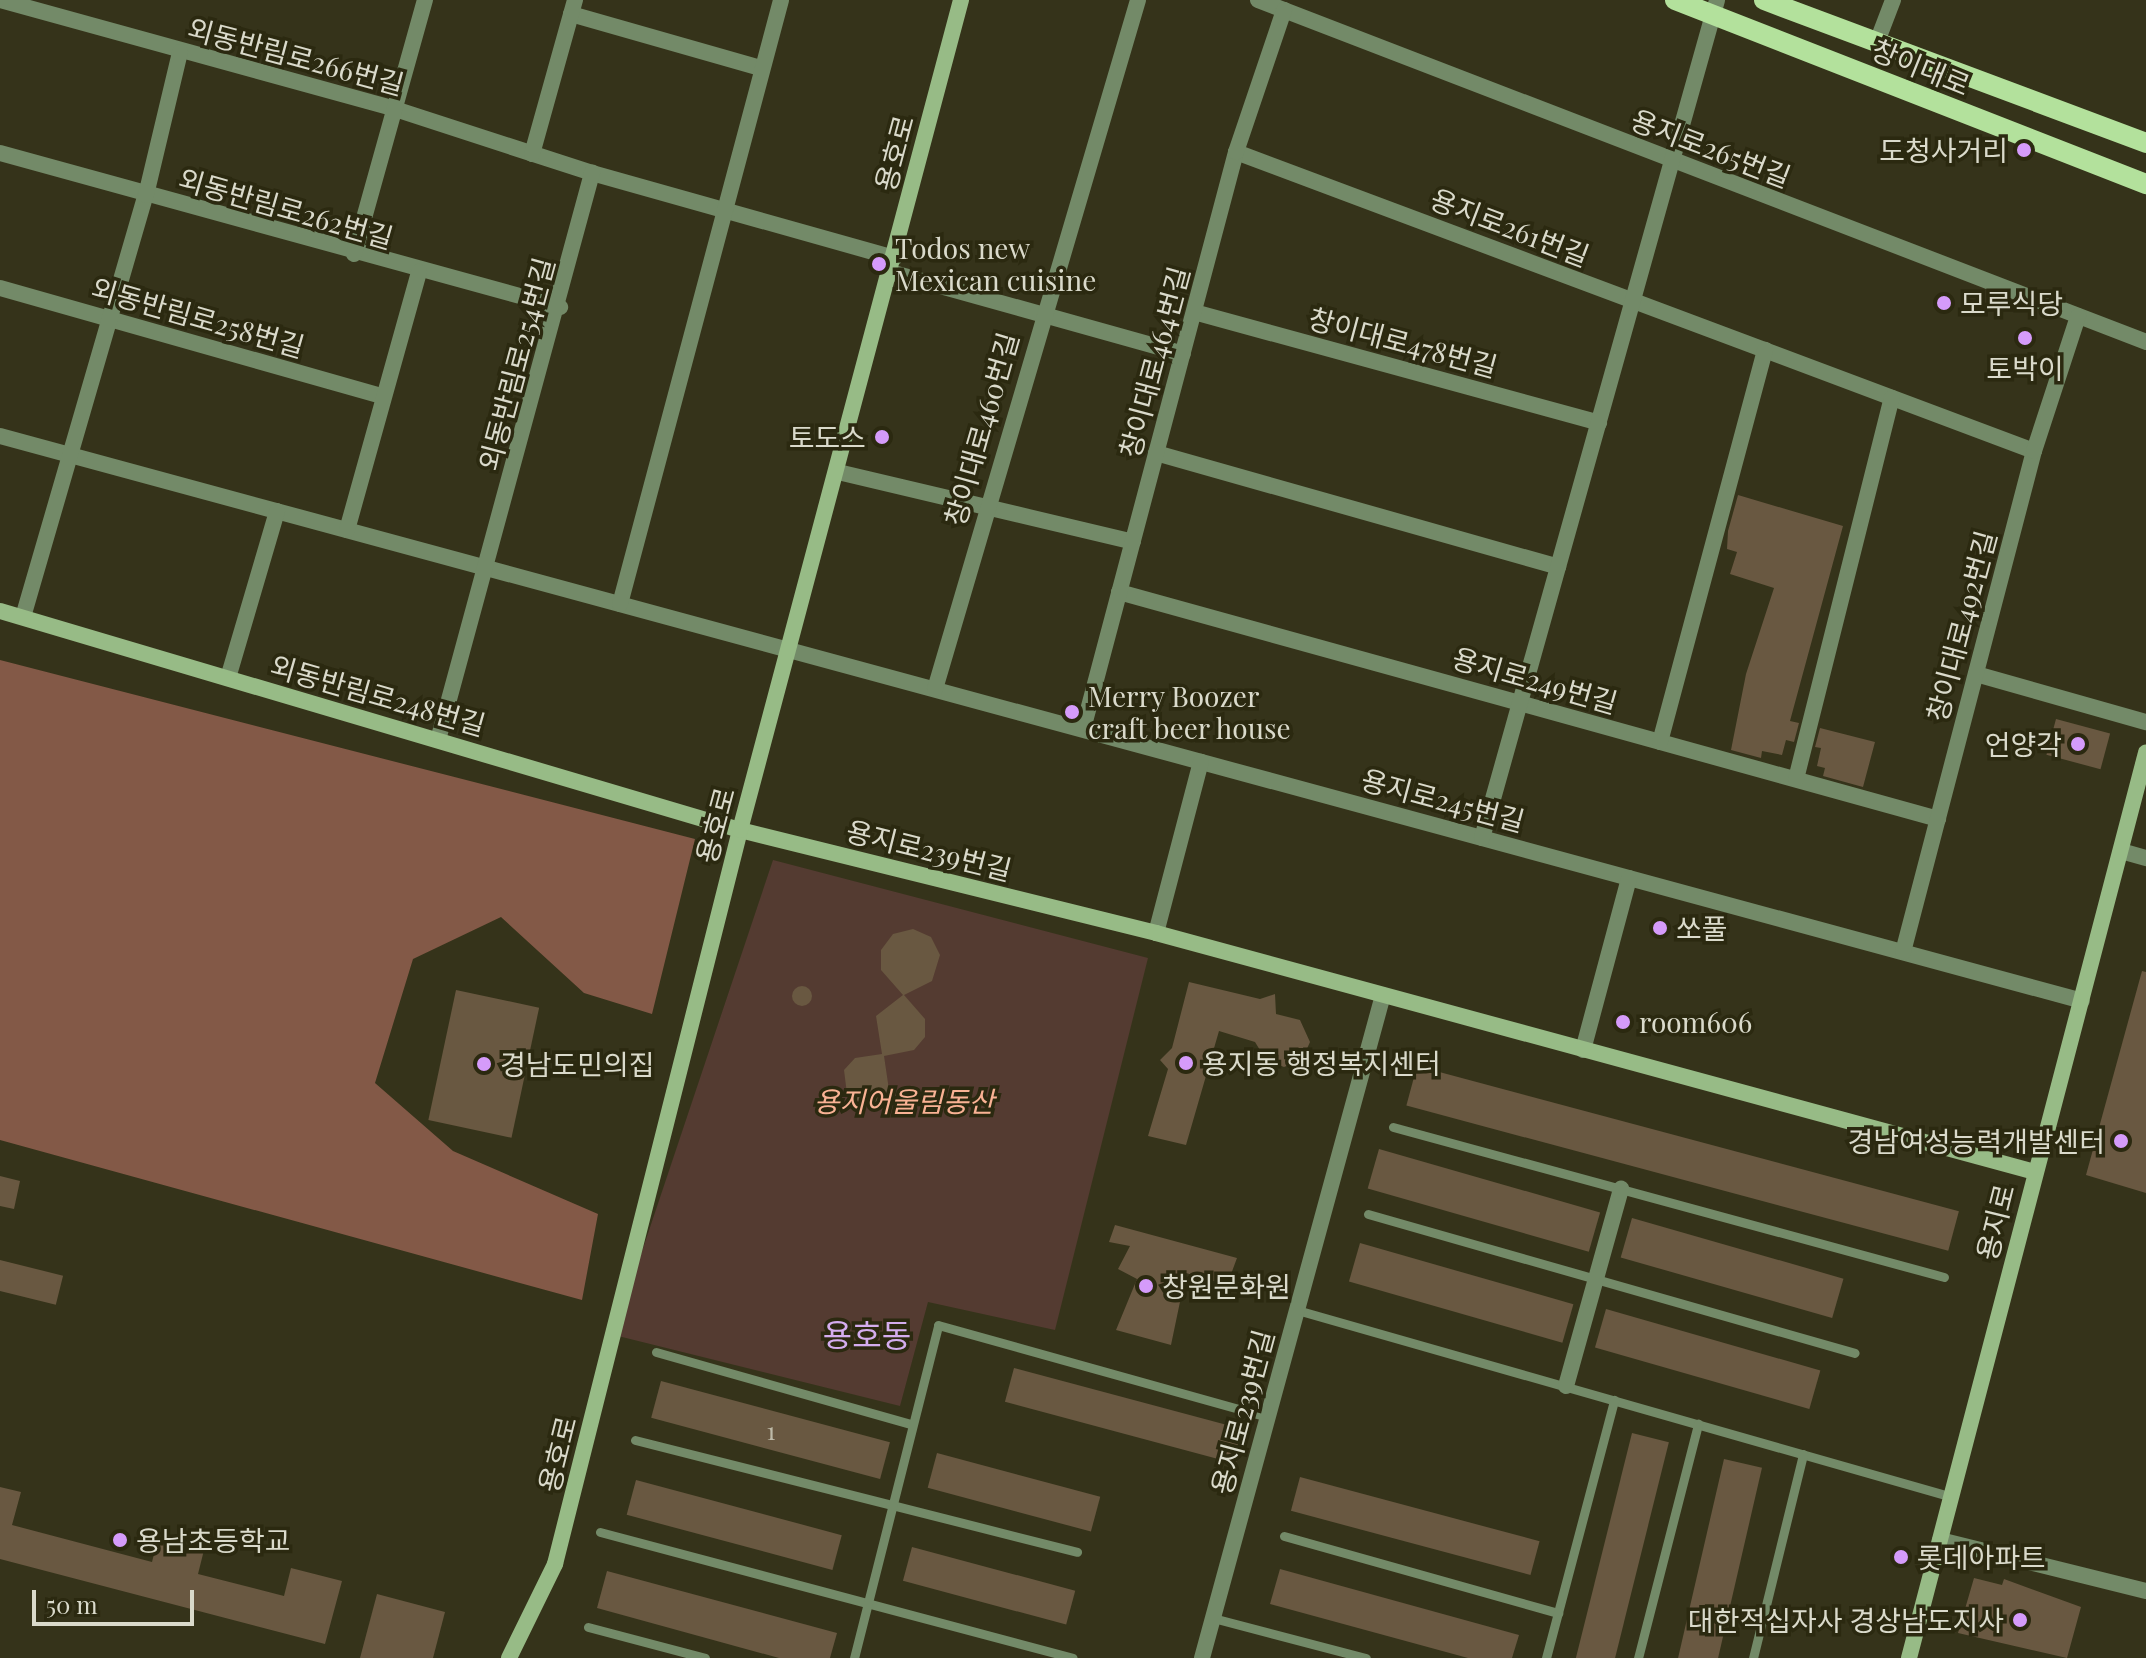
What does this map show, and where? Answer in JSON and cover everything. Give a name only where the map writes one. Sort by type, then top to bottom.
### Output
[{"type":"main road","name":"창이대로","points":[[1675,0],[1714,7],[2146,184]]},
{"type":"main road","name":"창이대로","points":[[1764,0],[2146,143]]},
{"type":"street","name":"외동반림로266번길","points":[[0,0],[395,109],[592,173],[723,209],[1041,314],[1183,354]]},
{"type":"street","points":[[354,254],[425,0]]},
{"type":"street","points":[[620,604],[760,68],[781,0]]},
{"type":"street","name":"용호로","points":[[509,1658],[555,1564],[740,830],[791,650],[961,0]]},
{"type":"street","name":"창이대로460번길","points":[[935,689],[1041,314],[1138,0]]},
{"type":"street","name":"용지로265번길","points":[[1258,0],[2146,342]]},
{"type":"street","points":[[1877,42],[1893,0]]},
{"type":"street","points":[[532,154],[573,7],[760,68]]},
{"type":"street","points":[[1482,838],[1714,7]]},
{"type":"street","name":"창이대로464번길","points":[[1083,729],[1236,152],[1284,10]]},
{"type":"street","points":[[23,617],[107,318],[146,195],[180,52]]},
{"type":"street","name":"용지로261번길","points":[[1236,152],[2034,451]]},
{"type":"street","name":"외동반림로262번길","points":[[0,153],[419,272],[560,307]]},
{"type":"street","name":"외동반림로254번길","points":[[438,740],[560,307],[592,173]]},
{"type":"street","points":[[347,530],[381,396],[419,272]]},
{"type":"street","name":"외동반림로258번길","points":[[0,288],[381,396]]},
{"type":"street","name":"창이대로478번길","points":[[1194,312],[1599,423]]},
{"type":"street","name":"창이대로492번길","points":[[1903,952],[2034,451],[2078,316]]},
{"type":"street","points":[[1660,742],[1765,350]]},
{"type":"street","points":[[1796,779],[1892,398]]},
{"type":"street","points":[[0,436],[791,650]]},
{"type":"street","points":[[1156,453],[1558,567]]},
{"type":"street","points":[[838,472],[1133,542]]},
{"type":"street","points":[[228,678],[277,511]]},
{"type":"street","name":"용지로249번길","points":[[1119,592],[1938,819]]},
{"type":"street","name":"외동반림로248번길","points":[[0,611],[740,830]]},
{"type":"street","name":"용지로245번길","points":[[791,650],[2082,1001]]},
{"type":"street","points":[[1976,674],[2146,722]]},
{"type":"street","name":"용지로","points":[[1909,1658],[2146,753]]},
{"type":"street","points":[[1156,933],[1201,762]]},
{"type":"street","name":"용지로239번길","points":[[740,830],[1156,933],[2035,1172]]},
{"type":"street","points":[[2121,851],[2146,858]]},
{"type":"street","points":[[1583,1050],[1629,878]]},
{"type":"street","name":"용지로239번길","points":[[1202,1658],[1383,995]]},
{"type":"street","points":[[1566,1386],[1621,1189]]},
{"type":"street","points":[[1940,1540],[2146,1591]]},
{"type":"lane","points":[[1393,1127],[1944,1277]]},
{"type":"lane","points":[[1368,1214],[1855,1353]]},
{"type":"lane","points":[[1297,1310],[1952,1497]]},
{"type":"lane","points":[[854,1658],[938,1325],[1268,1417]]},
{"type":"lane","points":[[656,1352],[911,1424]]},
{"type":"lane","points":[[1546,1658],[1614,1400]]},
{"type":"lane","points":[[1638,1658],[1698,1424]]},
{"type":"lane","points":[[635,1440],[1077,1552]]},
{"type":"lane","points":[[1753,1658],[1803,1454]]},
{"type":"lane","points":[[600,1532],[1072,1658]]},
{"type":"lane","points":[[1284,1536],[1558,1613]]},
{"type":"lane","points":[[1213,1618],[1366,1658]]},
{"type":"lane","points":[[588,1627],[705,1658]]},
{"type":"green space","name":"용지어울림동산","points":[[773,860],[1148,958],[1055,1330],[928,1302],[900,1406],[614,1335]]},
{"type":"shaded area","points":[[0,660],[695,839],[652,1014],[584,993],[501,917],[413,959],[375,1083],[453,1151],[598,1214],[582,1300],[0,1140]]},
{"type":"building","points":[[1738,495],[1843,526],[1790,721],[1799,723],[1794,742],[1786,740],[1782,755],[1762,751],[1761,758],[1731,750],[1746,674],[1774,588],[1730,574],[1737,552],[1727,549],[1728,531]]},
{"type":"building","name":"언양각","points":[[2056,719],[2110,733],[2101,769],[2046,755]]},
{"type":"building","points":[[1820,728],[1875,742],[1863,787],[1823,776],[1825,768],[1817,766],[1821,748],[1815,747]]},
{"type":"building","points":[[913,929],[931,937],[940,955],[932,981],[904,995],[925,1019],[925,1037],[914,1050],[884,1056],[889,1090],[877,1102],[861,1103],[847,1094],[844,1070],[855,1058],[882,1054],[876,1016],[903,995],[881,970],[881,950],[893,934]]},
{"type":"building","points":[[2142,971],[2146,972],[2146,1193],[2086,1175]]},
{"type":"building","name":"용지동 행정복지센터","points":[[1189,982],[1260,999],[1275,994],[1276,1014],[1300,1020],[1310,1042],[1302,1060],[1284,1067],[1266,1060],[1255,1042],[1219,1031],[1186,1145],[1148,1136],[1168,1069],[1160,1060],[1172,1048]]},
{"type":"building","points":[[802,986],[809,989],[812,996],[809,1003],[802,1006],[795,1003],[792,996],[795,989]]},
{"type":"building","name":"경남도민의집","points":[[456,990],[539,1008],[511,1138],[428,1120]]},
{"type":"building","points":[[1417,1066],[1959,1211],[1948,1251],[1406,1106]]},
{"type":"building","points":[[1379,1149],[1600,1212],[1589,1252],[1368,1188]]},
{"type":"building","points":[[0,1176],[20,1181],[14,1209],[0,1206]]},
{"type":"building","points":[[1632,1218],[1843,1279],[1832,1318],[1621,1257]]},
{"type":"building","name":"창원문화원","points":[[1115,1225],[1237,1258],[1227,1285],[1186,1273],[1171,1345],[1116,1330],[1137,1279],[1118,1269],[1130,1246],[1109,1242]]},
{"type":"building","points":[[1360,1243],[1573,1304],[1562,1343],[1349,1281]]},
{"type":"building","points":[[0,1260],[63,1276],[56,1305],[0,1291]]},
{"type":"building","points":[[1606,1309],[1820,1370],[1809,1409],[1595,1347]]},
{"type":"building","points":[[1014,1368],[1245,1430],[1236,1464],[1005,1402]]},
{"type":"building","points":[[661,1381],[890,1442],[880,1479],[651,1418]]},
{"type":"building","points":[[1632,1433],[1669,1442],[1615,1658],[1576,1658]]},
{"type":"building","points":[[937,1453],[1100,1497],[1091,1532],[928,1488]]},
{"type":"building","points":[[1724,1459],[1762,1468],[1718,1658],[1678,1658]]},
{"type":"building","points":[[1300,1477],[1540,1541],[1530,1575],[1291,1511]]},
{"type":"building","points":[[636,1480],[842,1535],[832,1570],[627,1515]]},
{"type":"building","points":[[0,1487],[21,1492],[12,1525],[152,1562],[158,1538],[204,1550],[198,1574],[284,1596],[291,1568],[342,1581],[325,1644],[0,1559]]},
{"type":"building","points":[[912,1547],[1075,1591],[1066,1625],[903,1581]]},
{"type":"building","points":[[1280,1569],[1519,1635],[1512,1658],[1468,1658],[1270,1604]]},
{"type":"building","points":[[607,1571],[837,1633],[830,1658],[779,1658],[597,1608]]},
{"type":"building","name":"대한적십자사 경상남도지사","points":[[1974,1578],[2002,1585],[2004,1579],[2081,1607],[2067,1658],[1958,1633]]},
{"type":"building","points":[[377,1594],[445,1612],[433,1658],[360,1658]]},
{"type":"place","name":"도청사거리","points":[[2024,150]]},
{"type":"place","name":"Todos new Mexican cuisine","points":[[879,264]]},
{"type":"place","name":"모루식당","points":[[1944,303]]},
{"type":"place","name":"토박이","points":[[2025,338]]},
{"type":"place","name":"토도스","points":[[882,437]]},
{"type":"place","name":"Merry Boozer craft beer house","points":[[1072,712]]},
{"type":"place","name":"언양각","points":[[2078,744]]},
{"type":"place","name":"쏘풀","points":[[1660,928]]},
{"type":"place","name":"room606","points":[[1623,1022]]},
{"type":"place","name":"용지동 행정복지센터","points":[[1186,1063]]},
{"type":"place","name":"경남도민의집","points":[[484,1064]]},
{"type":"place","name":"경남여성능력개발센터","points":[[2121,1141]]},
{"type":"place","name":"창원문화원","points":[[1146,1286]]},
{"type":"place","name":"용남초등학교","points":[[120,1540]]},
{"type":"place","name":"롯데아파트","points":[[1901,1557]]},
{"type":"place","name":"대한적십자사 경상남도지사","points":[[2020,1620]]},
{"type":"district","name":"용호동","points":[[867,1334]]}]
